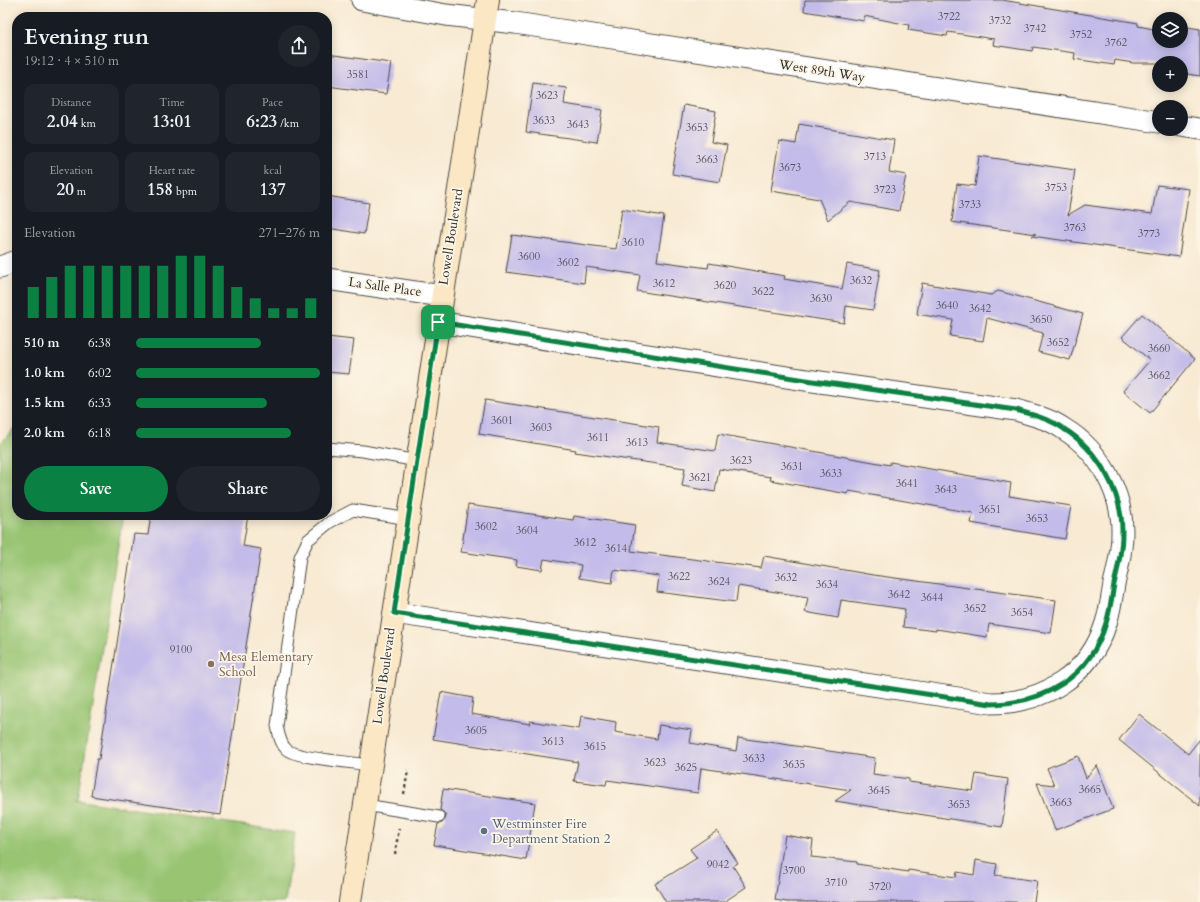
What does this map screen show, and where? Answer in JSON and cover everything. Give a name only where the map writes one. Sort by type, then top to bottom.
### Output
[{"type":"street","name":"West 89th Way","points":[[362,0],[486,10],[1152,121]]},
{"type":"street","name":"Lowell Boulevard","points":[[350,902],[486,10]]},
{"type":"street","points":[[1188,127],[1200,129]]},
{"type":"street","points":[[0,267],[12,263]]},
{"type":"street","name":"La Salle Place","points":[[332,280],[442,296]]},
{"type":"street","points":[[394,613],[991,704],[1026,700],[1044,694],[1061,685],[1077,672],[1090,657],[1100,641],[1107,623],[1115,581],[1122,533],[1120,511],[1113,486],[1100,463],[1082,443],[1064,429],[1041,417],[1016,410],[806,380],[438,322]]},
{"type":"lane","points":[[332,448],[363,451],[417,461]]},
{"type":"lane","points":[[371,765],[298,755],[286,750],[280,740],[277,726],[300,557],[308,540],[330,522],[353,510],[409,519]]},
{"type":"lane","points":[[365,805],[439,817]]},
{"type":"green space","points":[[12,431],[12,520],[122,520],[78,800],[75,800],[295,833],[285,902],[0,902],[0,444]]},
{"type":"building","points":[[805,0],[1002,0],[1138,23],[1138,26],[1152,29],[1152,48],[1188,48],[1188,27],[1200,29],[1200,76],[1188,74],[1188,56],[1152,56],[1152,63],[1133,63],[1115,60],[1114,65],[1074,59],[1075,53],[1033,47],[1032,51],[993,45],[994,39],[948,32],[947,36],[908,30],[909,25],[864,16],[864,21],[804,11]]},
{"type":"building","points":[[332,55],[391,63],[386,94],[332,87]]},
{"type":"building","points":[[533,83],[566,88],[564,104],[602,110],[597,142],[526,132]]},
{"type":"building","points":[[684,105],[716,111],[711,142],[727,145],[720,182],[672,174]]},
{"type":"building","points":[[799,124],[894,140],[889,172],[906,175],[899,211],[850,202],[828,220],[819,199],[771,191],[779,141],[796,144]]},
{"type":"building","points":[[979,156],[1075,170],[1068,215],[1085,205],[1152,214],[1157,185],[1189,189],[1179,257],[1032,236],[1036,234],[952,222],[957,184],[975,186]]},
{"type":"building","points":[[332,197],[369,203],[364,234],[332,229]]},
{"type":"building","points":[[622,209],[664,216],[657,261],[708,268],[709,263],[785,276],[784,279],[842,289],[847,264],[880,270],[873,310],[846,306],[844,323],[637,291],[640,275],[586,267],[584,283],[506,272],[512,235],[616,249]]},
{"type":"building","points":[[922,283],[991,295],[998,291],[1083,314],[1070,360],[1038,352],[1043,333],[987,318],[983,341],[950,336],[953,320],[917,314]]},
{"type":"building","points":[[1142,314],[1195,359],[1150,413],[1123,391],[1150,360],[1122,337]]},
{"type":"building","points":[[332,338],[354,340],[349,374],[332,372]]},
{"type":"building","points":[[485,400],[659,427],[657,442],[715,451],[718,434],[890,465],[890,462],[1011,483],[1009,496],[1071,506],[1065,539],[971,523],[973,513],[849,491],[848,494],[770,480],[771,477],[719,469],[715,492],[682,486],[685,468],[575,452],[576,450],[479,434]]},
{"type":"building","points":[[468,505],[573,520],[574,516],[635,525],[631,551],[761,568],[764,556],[873,575],[1056,600],[1051,633],[989,624],[987,637],[936,629],[936,631],[903,627],[905,609],[841,600],[838,618],[805,612],[808,597],[738,586],[736,602],[657,592],[659,576],[614,570],[612,583],[579,578],[581,565],[544,559],[542,570],[516,566],[517,560],[461,552]]},
{"type":"building","points":[[150,520],[247,520],[243,546],[261,549],[220,815],[91,796],[97,759],[99,759],[134,534],[148,535]]},
{"type":"building","points":[[441,692],[473,698],[471,714],[530,724],[530,721],[579,729],[581,716],[616,722],[615,732],[657,739],[659,725],[692,730],[690,743],[736,751],[738,738],[875,758],[873,774],[909,779],[909,782],[973,791],[976,774],[1008,779],[1002,827],[835,801],[851,790],[701,768],[698,793],[607,780],[606,785],[574,781],[578,762],[433,739]]},
{"type":"building","points":[[1139,714],[1188,754],[1200,739],[1200,806],[1119,740]]},
{"type":"building","points":[[1078,756],[1086,778],[1097,765],[1113,809],[1055,830],[1037,783],[1054,785],[1047,768]]},
{"type":"building","name":"Westminster Fire Department Station 2","points":[[443,789],[535,803],[526,860],[434,845],[438,824],[442,823],[446,818],[445,814],[440,810]]},
{"type":"building","points":[[717,831],[738,863],[733,866],[746,887],[724,902],[666,902],[655,884],[697,858],[690,849]]},
{"type":"building","points":[[785,835],[813,840],[811,857],[857,862],[857,864],[908,872],[908,870],[956,877],[957,872],[974,875],[976,860],[997,864],[995,875],[1037,881],[1034,902],[787,902],[775,900]]},
{"type":"place","name":"Mesa Elementary School","points":[[211,664]]},
{"type":"place","name":"Westminster Fire Department Station 2","points":[[484,831]]},
{"type":"route","points":[[438,322],[806,380],[1016,410],[1041,417],[1064,429],[1082,443],[1100,463],[1113,486],[1120,511],[1122,533],[1120,553],[1107,623],[1100,641],[1090,657],[1077,672],[1061,685],[1044,694],[1026,700],[991,704],[394,613],[438,322]]}]
